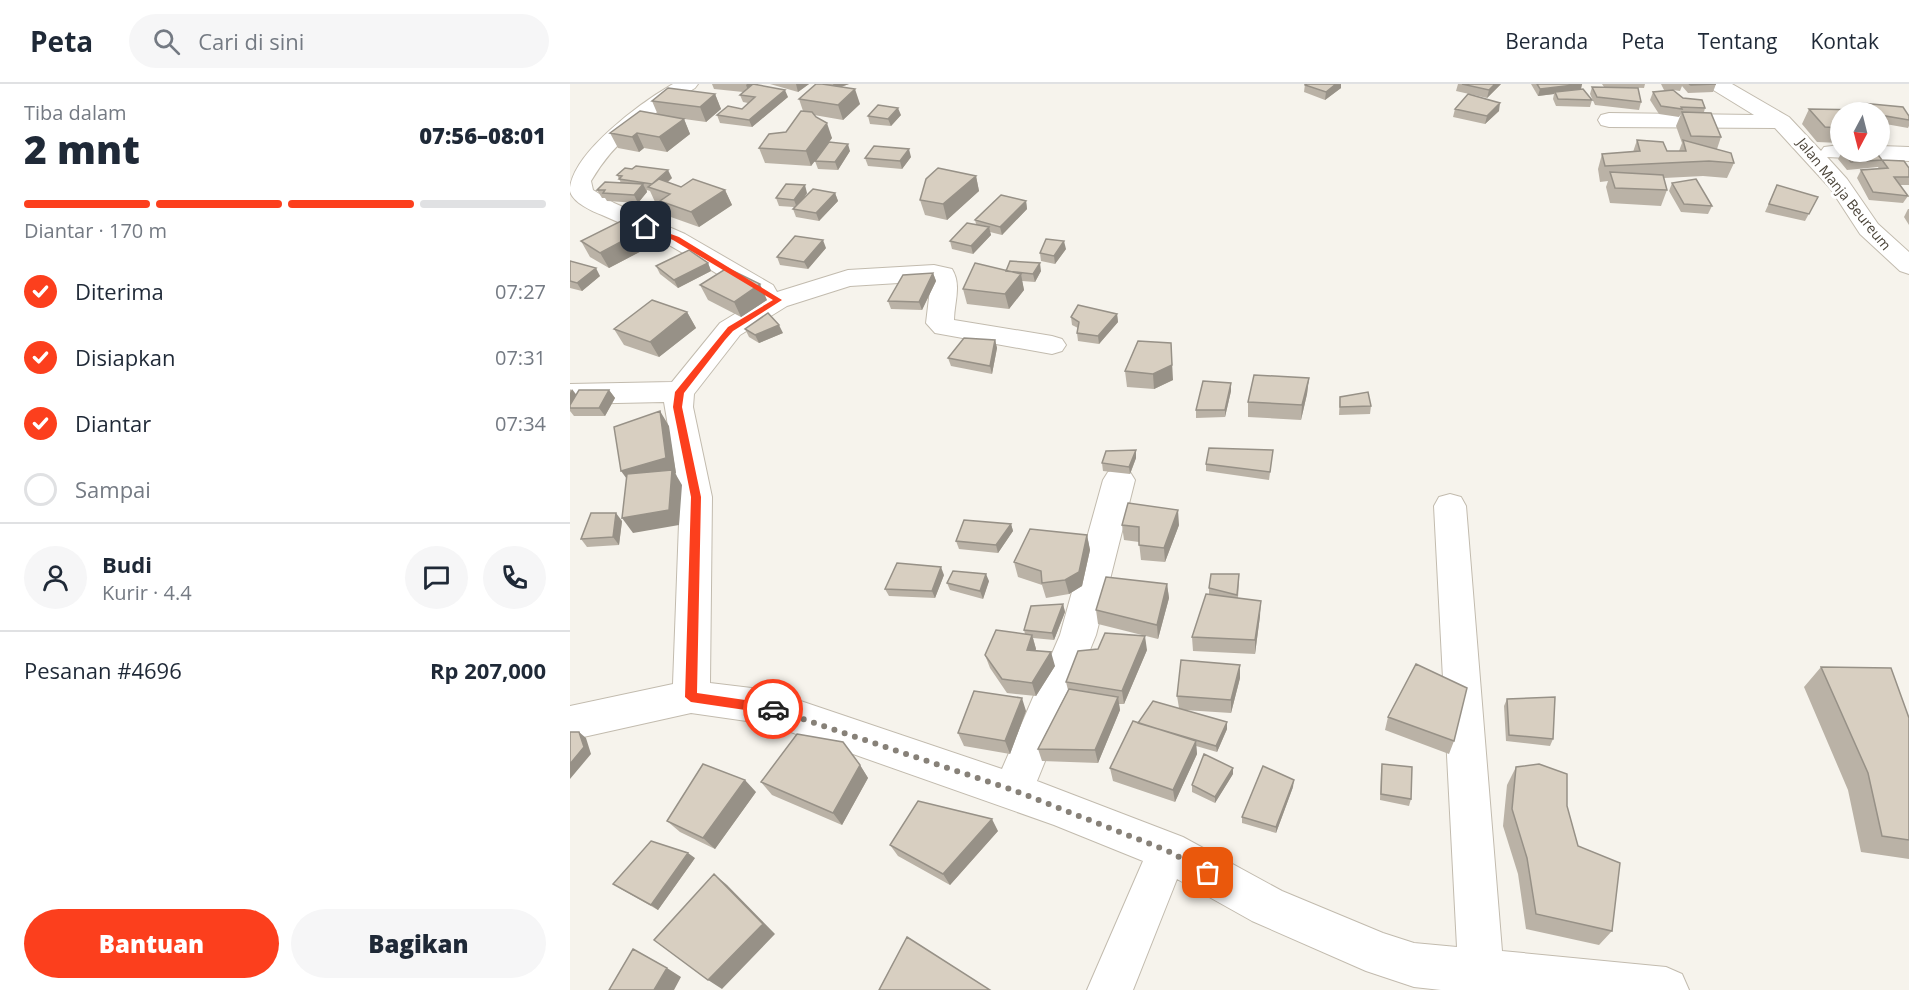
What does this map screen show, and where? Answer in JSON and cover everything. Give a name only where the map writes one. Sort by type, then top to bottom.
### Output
[{"type":"street","points":[[687,84],[641,112],[607,140],[590,160],[579,181],[582,193],[606,208],[676,239],[778,300]]},
{"type":"street","name":"Jalan Manja Beureum","points":[[1717,84],[1782,122],[1839,184],[1869,229],[1909,266]]},
{"type":"street","points":[[1609,120],[1782,122]]},
{"type":"street","points":[[1812,152],[1909,154]]},
{"type":"street","points":[[691,697],[696,497],[678,407],[680,392],[730,329],[778,300],[848,278],[934,273],[943,275],[945,282],[939,315],[940,323],[945,327],[1052,345]]},
{"type":"street","points":[[570,394],[680,392]]},
{"type":"street","points":[[1013,790],[1078,635],[1119,480]]},
{"type":"street","points":[[1450,506],[1481,971]]},
{"type":"street","points":[[570,723],[691,697],[768,708],[1013,790],[1168,851],[1268,906],[1382,955],[1414,965],[1666,990]]},
{"type":"street","points":[[1110,990],[1168,851]]},
{"type":"building","points":[[753,84],[785,90],[749,120],[717,115],[728,106],[742,109],[755,97],[740,95]]},
{"type":"building","points":[[816,84],[855,89],[838,105],[799,99]]},
{"type":"building","points":[[1305,84],[1336,84],[1326,92]]},
{"type":"building","points":[[1462,84],[1495,84],[1489,90]]},
{"type":"building","points":[[1537,84],[1582,84],[1540,89]]},
{"type":"building","points":[[1592,87],[1638,88],[1641,102],[1597,97]]},
{"type":"building","points":[[668,88],[715,94],[700,107],[652,101]]},
{"type":"building","points":[[1583,89],[1592,100],[1558,99],[1555,92]]},
{"type":"building","points":[[1673,90],[1683,98],[1702,100],[1705,108],[1681,107],[1682,109],[1661,106],[1653,92]]},
{"type":"building","points":[[1468,94],[1500,103],[1487,116],[1455,109]]},
{"type":"building","points":[[878,105],[898,108],[888,119],[868,116]]},
{"type":"building","points":[[1890,106],[1903,107],[1909,120],[1890,117]]},
{"type":"building","points":[[1809,109],[1830,109],[1830,127],[1825,127]]},
{"type":"building","points":[[640,111],[684,119],[659,137],[637,133],[632,137],[610,133]]},
{"type":"building","points":[[801,111],[812,112],[827,123],[806,151],[759,148],[769,134],[786,132]]},
{"type":"building","points":[[1682,112],[1711,113],[1721,137],[1691,136]]},
{"type":"building","points":[[1637,140],[1663,142],[1667,151],[1686,151],[1683,140],[1731,153],[1734,163],[1709,161],[1605,166],[1602,154],[1640,151]]},
{"type":"building","points":[[829,142],[848,144],[835,162],[815,161]]},
{"type":"building","points":[[874,146],[909,149],[900,161],[865,158]]},
{"type":"building","points":[[1890,160],[1904,161],[1909,168],[1909,177],[1894,177],[1908,196],[1873,192],[1861,170],[1888,168],[1884,162]]},
{"type":"building","points":[[636,166],[668,170],[652,184],[619,179],[622,176],[617,175],[625,168],[632,169]]},
{"type":"building","points":[[938,168],[976,176],[943,204],[920,200],[926,179]]},
{"type":"building","points":[[1610,172],[1663,175],[1667,190],[1615,188]]},
{"type":"building","points":[[659,179],[681,187],[693,179],[725,190],[691,212],[660,201],[670,194],[648,187]]},
{"type":"building","points":[[1696,179],[1712,206],[1684,204],[1672,183]]},
{"type":"building","points":[[605,182],[643,184],[634,195],[603,193],[605,190],[597,190]]},
{"type":"building","points":[[786,184],[805,185],[794,200],[776,198]]},
{"type":"building","points":[[1777,185],[1818,197],[1809,214],[1769,204]]},
{"type":"building","points":[[813,189],[835,193],[816,213],[793,209]]},
{"type":"building","points":[[1001,195],[1026,201],[1000,227],[975,220]]},
{"type":"building","points":[[621,221],[628,225],[636,221],[643,225],[638,227],[643,230],[600,253],[581,241]]},
{"type":"building","points":[[967,223],[989,227],[971,246],[950,241]]},
{"type":"building","points":[[795,236],[823,240],[804,262],[777,257]]},
{"type":"building","points":[[1046,239],[1064,241],[1054,256],[1040,253]]},
{"type":"building","points":[[689,250],[708,263],[674,280],[656,266]]},
{"type":"building","points":[[570,261],[596,268],[577,283],[570,281]]},
{"type":"building","points":[[1010,261],[1040,263],[1033,274],[1006,271]]},
{"type":"building","points":[[975,263],[1021,274],[1005,294],[963,289]]},
{"type":"building","points":[[727,268],[760,284],[734,302],[700,285]]},
{"type":"building","points":[[933,273],[919,302],[888,301],[903,275]]},
{"type":"building","points":[[652,300],[687,312],[650,342],[614,329]]},
{"type":"building","points":[[1078,305],[1117,314],[1098,336],[1077,333],[1079,322],[1071,317]]},
{"type":"building","points":[[768,313],[779,325],[755,335],[745,329]]},
{"type":"building","points":[[964,338],[995,340],[990,366],[948,358]]},
{"type":"building","points":[[1138,341],[1171,343],[1172,365],[1153,374],[1125,371]]},
{"type":"building","points":[[1254,375],[1309,378],[1302,405],[1248,402]]},
{"type":"building","points":[[1203,381],[1231,383],[1225,410],[1196,410]]},
{"type":"building","points":[[579,390],[609,390],[599,408],[570,408]]},
{"type":"building","points":[[1368,392],[1371,406],[1340,407],[1340,397]]},
{"type":"building","points":[[660,411],[666,458],[621,471],[614,427]]},
{"type":"building","points":[[1209,448],[1273,450],[1270,472],[1206,464]]},
{"type":"building","points":[[1136,450],[1129,467],[1102,463],[1106,451]]},
{"type":"building","points":[[672,470],[669,510],[622,518],[627,474]]},
{"type":"building","points":[[1128,503],[1178,510],[1164,548],[1139,545],[1139,527],[1122,525]]},
{"type":"building","points":[[591,513],[616,513],[613,537],[581,539]]},
{"type":"building","points":[[964,520],[1011,524],[996,545],[956,541]]},
{"type":"building","points":[[1030,529],[1087,535],[1079,572],[1065,580],[1042,583],[1041,571],[1014,562]]},
{"type":"building","points":[[897,563],[941,567],[932,591],[885,589]]},
{"type":"building","points":[[953,571],[986,574],[980,591],[947,583]]},
{"type":"building","points":[[1211,574],[1239,574],[1237,595],[1209,588]]},
{"type":"building","points":[[1106,577],[1167,584],[1157,625],[1096,610]]},
{"type":"building","points":[[1206,594],[1261,601],[1255,640],[1192,637]]},
{"type":"building","points":[[1063,604],[1052,633],[1024,630],[1031,606]]},
{"type":"building","points":[[996,630],[1032,635],[1027,650],[1051,652],[1032,683],[1002,679],[985,655]]},
{"type":"building","points":[[1105,633],[1145,636],[1122,691],[1066,682],[1078,651],[1098,649]]},
{"type":"building","points":[[1181,660],[1240,665],[1231,700],[1177,696]]},
{"type":"building","points":[[1416,664],[1467,688],[1454,741],[1388,717]]},
{"type":"building","points":[[1821,667],[1891,668],[1909,718],[1909,840],[1882,836],[1868,773]]},
{"type":"building","points":[[1069,689],[1118,697],[1095,750],[1038,749]]},
{"type":"building","points":[[974,691],[1022,698],[1005,741],[958,733]]},
{"type":"building","points":[[1555,697],[1553,739],[1509,735],[1507,699]]},
{"type":"building","points":[[1153,701],[1227,722],[1216,746],[1138,723]]},
{"type":"building","points":[[1133,721],[1196,741],[1173,790],[1110,768]]},
{"type":"building","points":[[570,732],[579,732],[584,747],[570,764]]},
{"type":"building","points":[[797,734],[843,742],[860,765],[833,813],[761,782]]},
{"type":"building","points":[[1204,754],[1233,768],[1215,797],[1192,785]]},
{"type":"building","points":[[703,764],[745,780],[703,838],[667,821]]},
{"type":"building","points":[[1382,764],[1412,767],[1411,799],[1381,794]]},
{"type":"building","points":[[1539,764],[1567,774],[1567,806],[1578,846],[1620,863],[1612,931],[1536,914],[1527,858],[1512,809],[1516,767]]},
{"type":"building","points":[[1263,766],[1294,780],[1276,827],[1242,817]]},
{"type":"building","points":[[918,801],[992,819],[943,874],[890,845]]},
{"type":"building","points":[[651,841],[688,853],[651,905],[613,884]]},
{"type":"building","points":[[714,874],[763,924],[708,980],[654,940]]},
{"type":"building","points":[[907,937],[990,990],[879,990]]},
{"type":"building","points":[[633,949],[667,968],[654,990],[609,990]]},
{"type":"way so far","points":[[773,709],[1013,790],[1168,851],[1208,873]]},
{"type":"route","points":[[646,227],[676,239],[778,300],[730,329],[680,392],[678,407],[696,497],[691,697],[773,709]]}]
